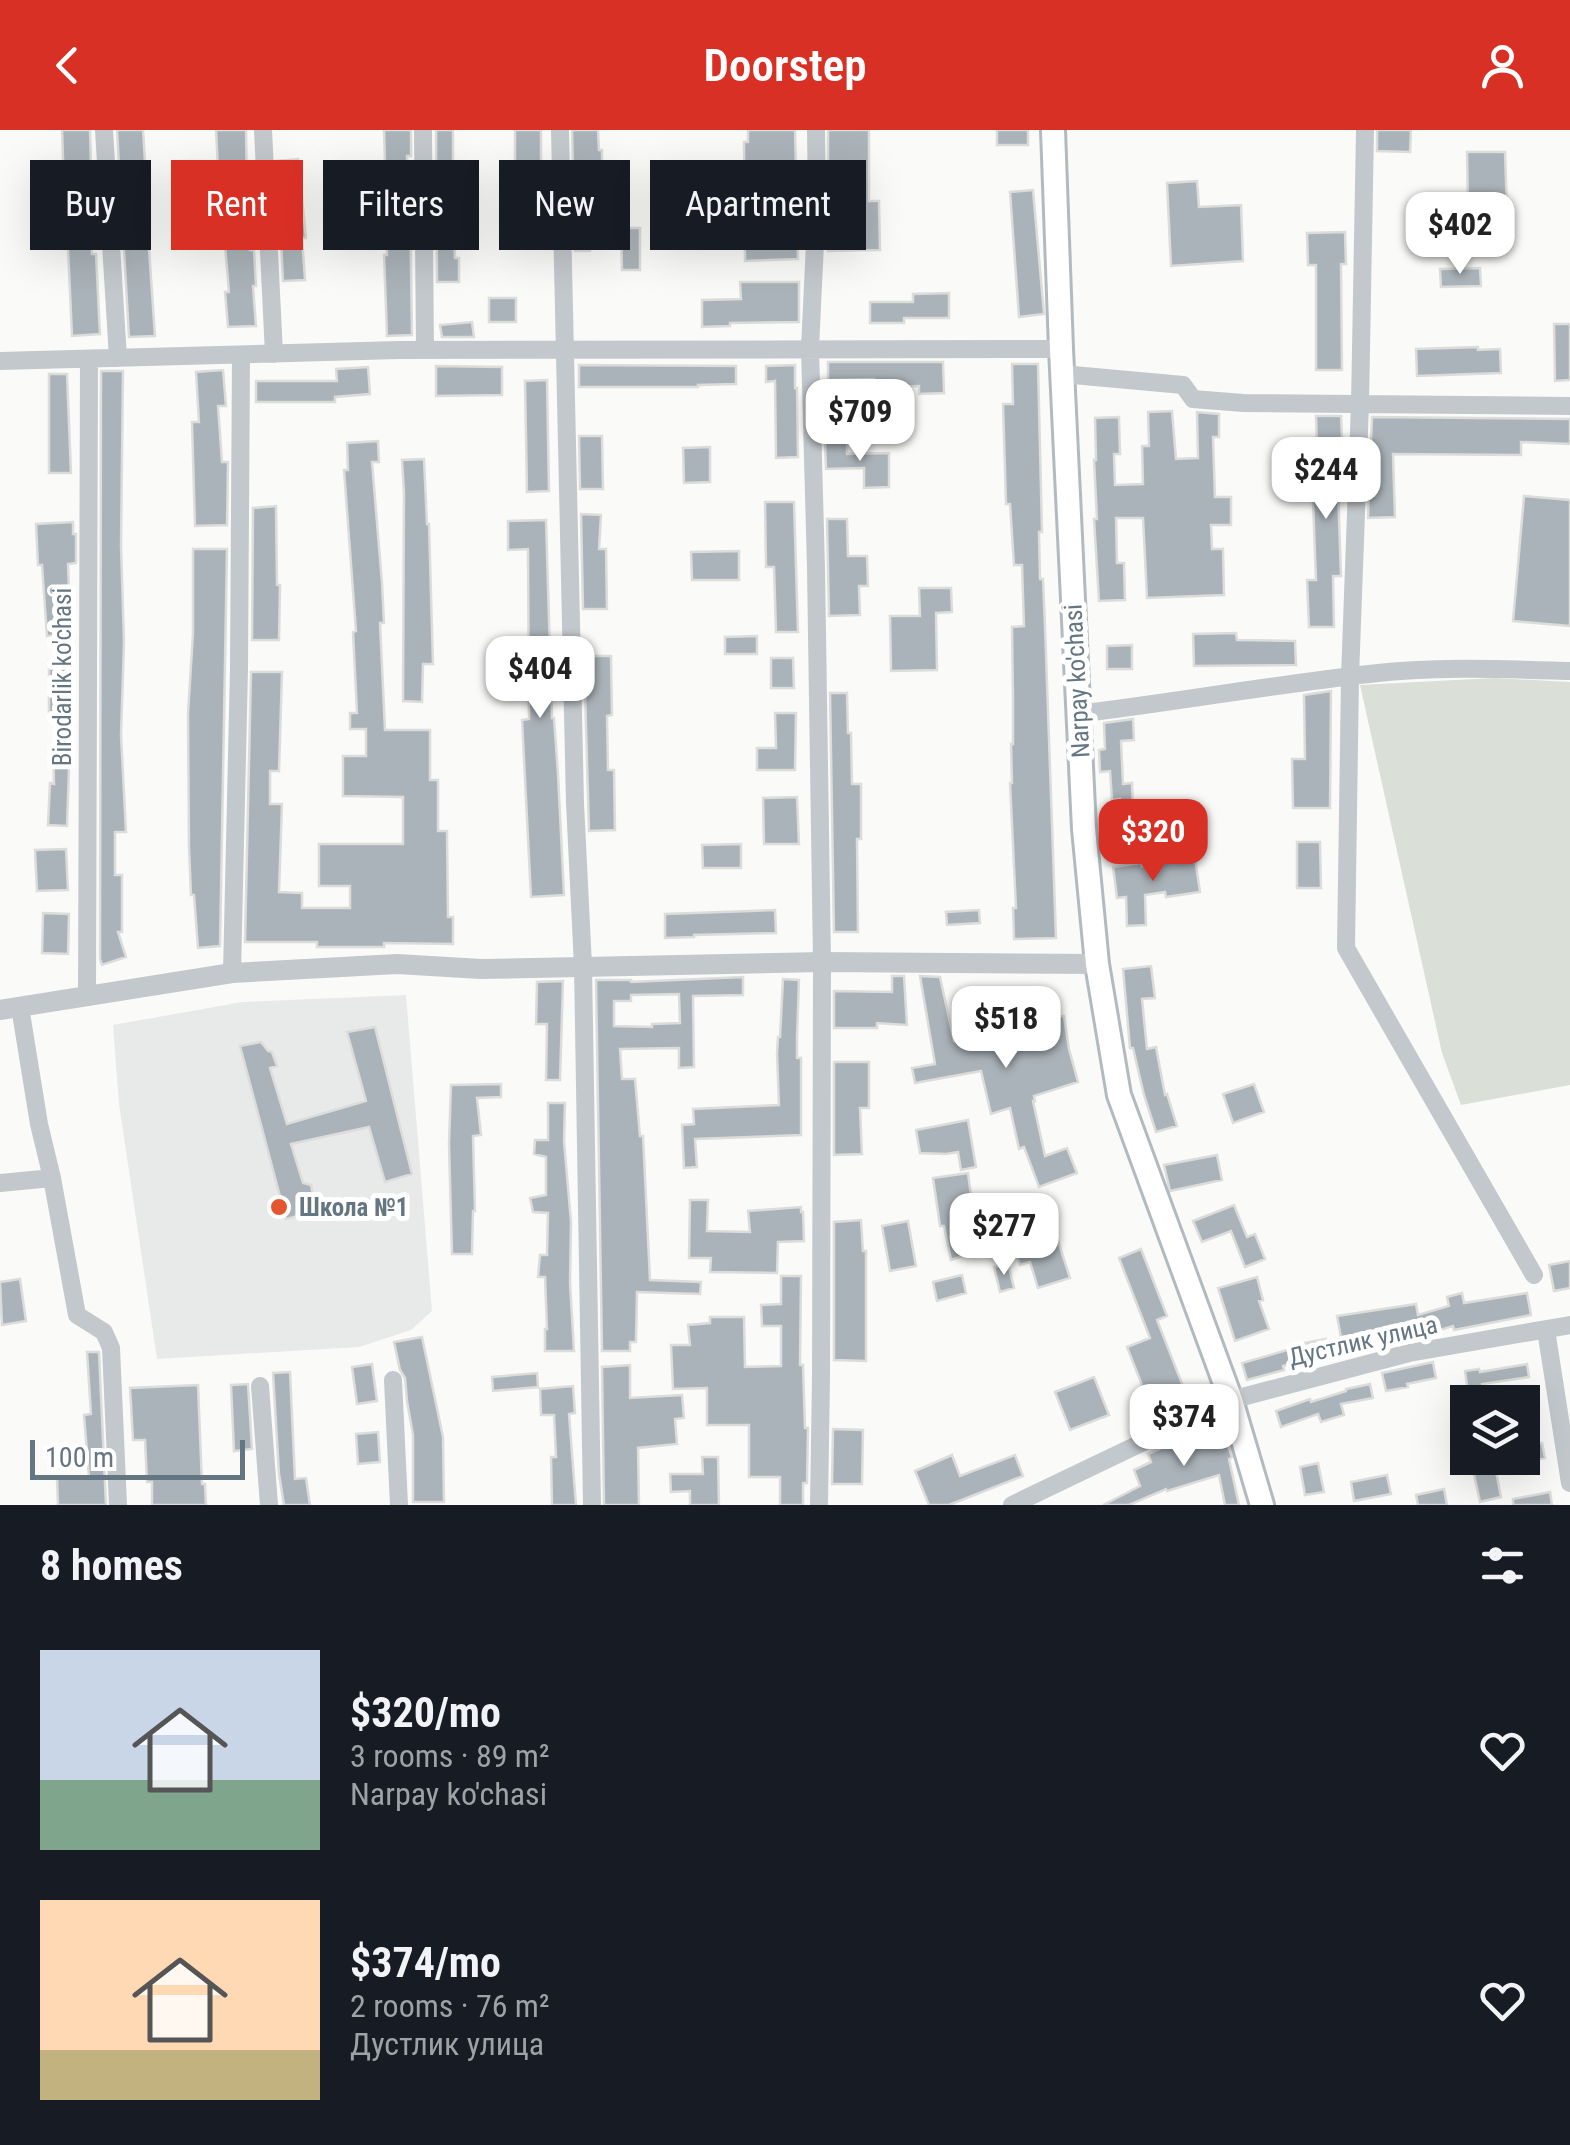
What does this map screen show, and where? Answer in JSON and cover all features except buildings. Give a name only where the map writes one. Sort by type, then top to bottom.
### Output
[{"type":"main road","name":"Narpay ko'chasi","points":[[1053,130],[1084,829],[1097,964],[1119,1095],[1232,1400],[1262,1505]]},
{"type":"street","points":[[104,130],[118,358]]},
{"type":"street","points":[[263,130],[274,354]]},
{"type":"street","points":[[423,130],[425,350]]},
{"type":"street","points":[[560,130],[575,802],[583,966],[592,1505]]},
{"type":"street","points":[[816,130],[818,202],[810,348],[822,962],[819,1505]]},
{"type":"street","points":[[1365,130],[1346,948],[1534,1275]]},
{"type":"street","points":[[0,361],[425,350],[1061,349]]},
{"type":"street","points":[[232,973],[241,356]]},
{"type":"street","name":"Birodarlik ko'chasi","points":[[87,996],[89,359]]},
{"type":"street","points":[[1062,374],[1183,385],[1194,399],[1570,406]]},
{"type":"street","points":[[1078,714],[1350,677],[1464,668],[1570,671]]},
{"type":"street","points":[[118,1505],[112,1348],[104,1332],[77,1315],[52,1178],[10,1009],[232,973],[397,964],[481,969],[822,962],[1097,964]]},
{"type":"street","points":[[0,1183],[52,1178]]},
{"type":"street","name":"Дустлик улица","points":[[1012,1505],[1232,1400],[1409,1353],[1570,1325]]},
{"type":"street","points":[[1546,1330],[1570,1482]]},
{"type":"street","points":[[393,1380],[399,1505]]},
{"type":"street","points":[[260,1386],[270,1505]]},
{"type":"shaded area","points":[[1494,678],[1570,682],[1570,1085],[1461,1105],[1442,1053],[1360,685]]},
{"type":"shaded area","name":"Школа №1","points":[[406,995],[432,1311],[411,1330],[359,1347],[157,1359],[119,1104],[113,1025],[242,1002]]},
{"type":"place","name":"Школа №1","points":[[279,1207]]}]
